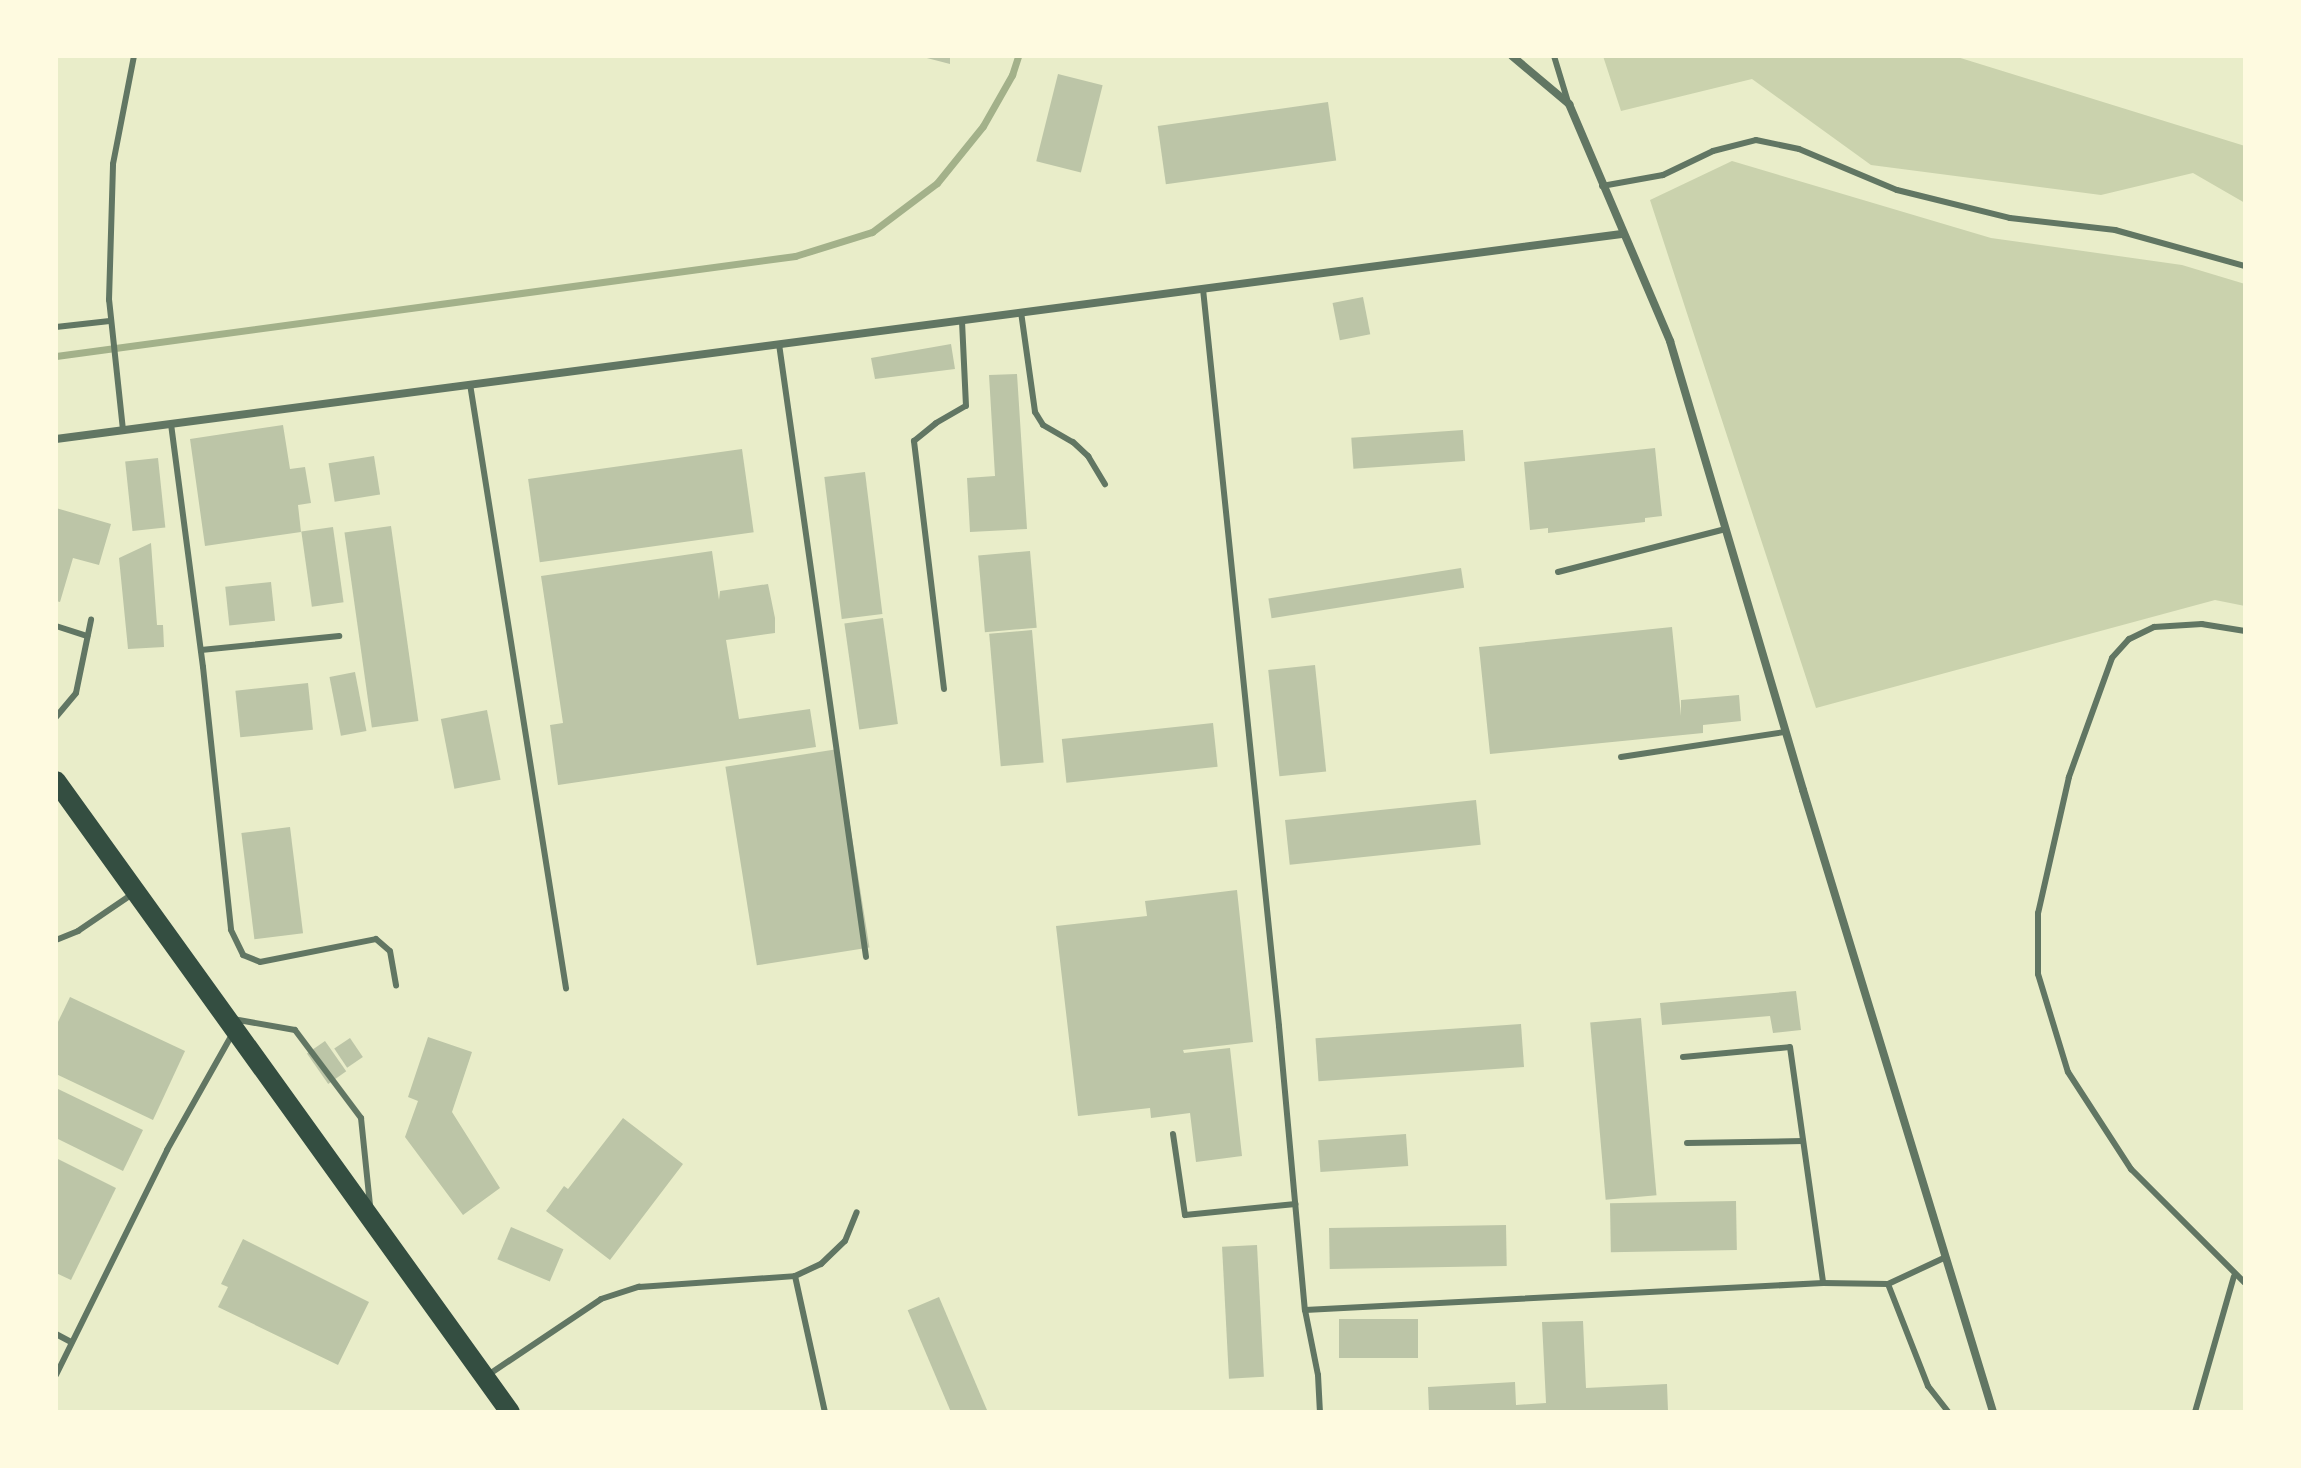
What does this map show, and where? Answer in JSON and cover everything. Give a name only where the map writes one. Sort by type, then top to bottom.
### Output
[{"type":"main road","points":[[56,781],[510,1412]]},
{"type":"street","points":[[1512,56],[1569,104],[1670,341],[1785,732],[1993,1412]]},
{"type":"street","points":[[56,439],[1622,234]]},
{"type":"lane","points":[[123,430],[110,321],[113,164],[134,56]]},
{"type":"lane","points":[[1554,56],[1569,104]]},
{"type":"lane","points":[[1602,186],[1663,175],[1713,151],[1756,140],[1799,149],[1897,190],[2010,218],[2115,230],[2245,266]]},
{"type":"lane","points":[[1203,289],[1305,1310],[1318,1375],[1320,1412]]},
{"type":"lane","points":[[1021,312],[1035,412],[1043,425],[1073,442],[1088,456],[1105,484]]},
{"type":"lane","points":[[944,689],[914,441],[936,423],[966,406],[962,320]]},
{"type":"lane","points":[[56,327],[110,321]]},
{"type":"lane","points":[[779,344],[866,957]]},
{"type":"lane","points":[[470,384],[566,988]]},
{"type":"lane","points":[[171,424],[201,650],[231,930],[243,955],[260,962],[376,939],[390,951],[396,985]]},
{"type":"lane","points":[[1558,572],[1726,529]]},
{"type":"lane","points":[[56,717],[76,693],[91,620]]},
{"type":"lane","points":[[2245,631],[2202,624],[2154,627],[2129,639],[2112,658],[2069,777],[2038,913],[2038,974],[2068,1072],[2131,1169],[2234,1276],[2245,1283]]},
{"type":"lane","points":[[56,626],[87,636]]},
{"type":"lane","points":[[201,650],[339,636]]},
{"type":"lane","points":[[1621,757],[1785,732]]},
{"type":"lane","points":[[56,940],[78,931],[136,892]]},
{"type":"lane","points":[[56,1375],[231,1024],[295,1030],[361,1118],[371,1217]]},
{"type":"lane","points":[[1683,1057],[1790,1047],[1823,1283]]},
{"type":"lane","points":[[1173,1134],[1185,1215],[1295,1204]]},
{"type":"lane","points":[[1687,1143],[1803,1141]]},
{"type":"lane","points":[[485,1377],[601,1299],[639,1287],[795,1276],[821,1264],[845,1241],[857,1212]]},
{"type":"lane","points":[[1305,1310],[1823,1283],[1888,1284],[1946,1257]]},
{"type":"lane","points":[[795,1276],[825,1412]]},
{"type":"lane","points":[[2195,1412],[2234,1276]]},
{"type":"lane","points":[[1888,1284],[1928,1386],[1948,1412]]},
{"type":"lane","points":[[56,1334],[71,1342]]},
{"type":"green space","points":[[1603,56],[1954,56],[2245,146],[2245,203],[2193,173],[2101,195],[1871,165],[1752,79],[1621,111]]},
{"type":"green space","points":[[1732,161],[1991,238],[2182,265],[2245,284],[2245,606],[2215,600],[1816,708],[1650,200]]},
{"type":"building","points":[[950,56],[950,64],[923,57]]},
{"type":"building","points":[[1058,74],[1103,85],[1081,172],[1036,161]]},
{"type":"building","points":[[1328,102],[1336,160],[1166,184],[1158,126]]},
{"type":"building","points":[[1363,297],[1370,334],[1340,340],[1333,303]]},
{"type":"building","points":[[951,344],[955,369],[875,379],[871,358]]},
{"type":"building","points":[[1017,374],[1027,529],[970,532],[967,478],[995,476],[989,375]]},
{"type":"building","points":[[283,425],[290,469],[305,467],[311,503],[298,505],[301,532],[205,546],[190,439]]},
{"type":"building","points":[[1463,430],[1465,461],[1353,469],[1351,438]]},
{"type":"building","points":[[1655,448],[1662,516],[1645,518],[1645,522],[1548,533],[1548,528],[1530,530],[1524,462]]},
{"type":"building","points":[[742,449],[754,532],[540,562],[528,479]]},
{"type":"building","points":[[374,456],[380,495],[335,502],[329,463]]},
{"type":"building","points":[[158,458],[165,528],[132,531],[125,461]]},
{"type":"building","points":[[865,472],[882,614],[842,619],[824,477]]},
{"type":"building","points":[[56,508],[111,524],[99,565],[73,558],[60,602],[56,601]]},
{"type":"building","points":[[391,526],[418,721],[372,728],[344,533]]},
{"type":"building","points":[[333,527],[344,602],[312,607],[301,531]]},
{"type":"building","points":[[151,543],[157,625],[163,625],[164,647],[128,649],[119,558]]},
{"type":"building","points":[[712,551],[719,600],[720,591],[768,584],[775,618],[775,633],[726,640],[739,719],[810,709],[816,747],[558,785],[550,725],[563,723],[541,576]]},
{"type":"building","points":[[1030,551],[1037,628],[985,632],[978,556]]},
{"type":"building","points":[[1461,568],[1464,588],[1272,618],[1268,599]]},
{"type":"building","points":[[271,582],[275,621],[229,626],[225,587]]},
{"type":"building","points":[[883,618],[898,724],[859,729],[844,623]]},
{"type":"building","points":[[1672,627],[1681,716],[1681,700],[1739,695],[1741,721],[1703,725],[1703,733],[1490,754],[1479,647]]},
{"type":"building","points":[[1032,630],[1044,762],[1001,766],[989,634]]},
{"type":"building","points":[[1315,665],[1326,771],[1279,776],[1268,670]]},
{"type":"building","points":[[355,672],[366,731],[341,736],[329,677]]},
{"type":"building","points":[[308,683],[313,730],[240,737],[235,691]]},
{"type":"building","points":[[487,710],[501,780],[454,789],[441,719]]},
{"type":"building","points":[[1213,723],[1218,767],[1066,783],[1062,739]]},
{"type":"building","points":[[838,749],[869,948],[757,965],[725,767]]},
{"type":"building","points":[[1476,800],[1481,845],[1290,865],[1285,820]]},
{"type":"building","points":[[290,827],[303,933],[254,939],[241,833]]},
{"type":"building","points":[[1237,890],[1253,1042],[1183,1050],[1184,1053],[1230,1048],[1242,1156],[1196,1162],[1190,1113],[1151,1118],[1150,1108],[1078,1116],[1056,926],[1147,916],[1145,901]]},
{"type":"building","points":[[1796,991],[1801,1030],[1773,1033],[1770,1016],[1662,1025],[1660,1003]]},
{"type":"building","points":[[70,997],[185,1051],[153,1120],[56,1074],[56,1026]]},
{"type":"building","points":[[1641,1018],[1657,1195],[1606,1200],[1590,1022]]},
{"type":"building","points":[[1521,1024],[1524,1067],[1319,1081],[1316,1038]]},
{"type":"building","points":[[428,1037],[472,1052],[452,1112],[500,1188],[463,1215],[405,1137],[418,1101],[408,1097]]},
{"type":"building","points":[[350,1038],[363,1057],[347,1068],[334,1049]]},
{"type":"building","points":[[325,1041],[346,1071],[328,1084],[307,1054]]},
{"type":"building","points":[[56,1088],[143,1130],[123,1171],[56,1138]]},
{"type":"building","points":[[623,1118],[683,1164],[610,1260],[546,1211],[564,1186],[568,1189]]},
{"type":"building","points":[[1406,1134],[1408,1166],[1320,1172],[1318,1140]]},
{"type":"building","points":[[56,1158],[116,1188],[71,1280],[56,1273]]},
{"type":"building","points":[[1736,1201],[1737,1250],[1611,1252],[1610,1203]]},
{"type":"building","points":[[1506,1225],[1507,1266],[1330,1269],[1329,1228]]},
{"type":"building","points":[[511,1227],[563,1249],[550,1281],[497,1259]]},
{"type":"building","points":[[243,1239],[369,1302],[338,1365],[218,1307],[228,1287],[221,1284]]},
{"type":"building","points":[[1257,1245],[1264,1377],[1229,1379],[1222,1247]]},
{"type":"building","points":[[939,1297],[988,1412],[951,1412],[908,1310]]},
{"type":"building","points":[[1339,1319],[1418,1319],[1418,1358],[1339,1358]]},
{"type":"building","points":[[1583,1321],[1586,1388],[1667,1384],[1668,1411],[1429,1412],[1428,1387],[1515,1382],[1516,1405],[1546,1403],[1542,1322]]},
{"type":"waterway","points":[[56,356],[795,256],[872,232],[937,183],[983,126],[1012,75],[1018,56]]}]
